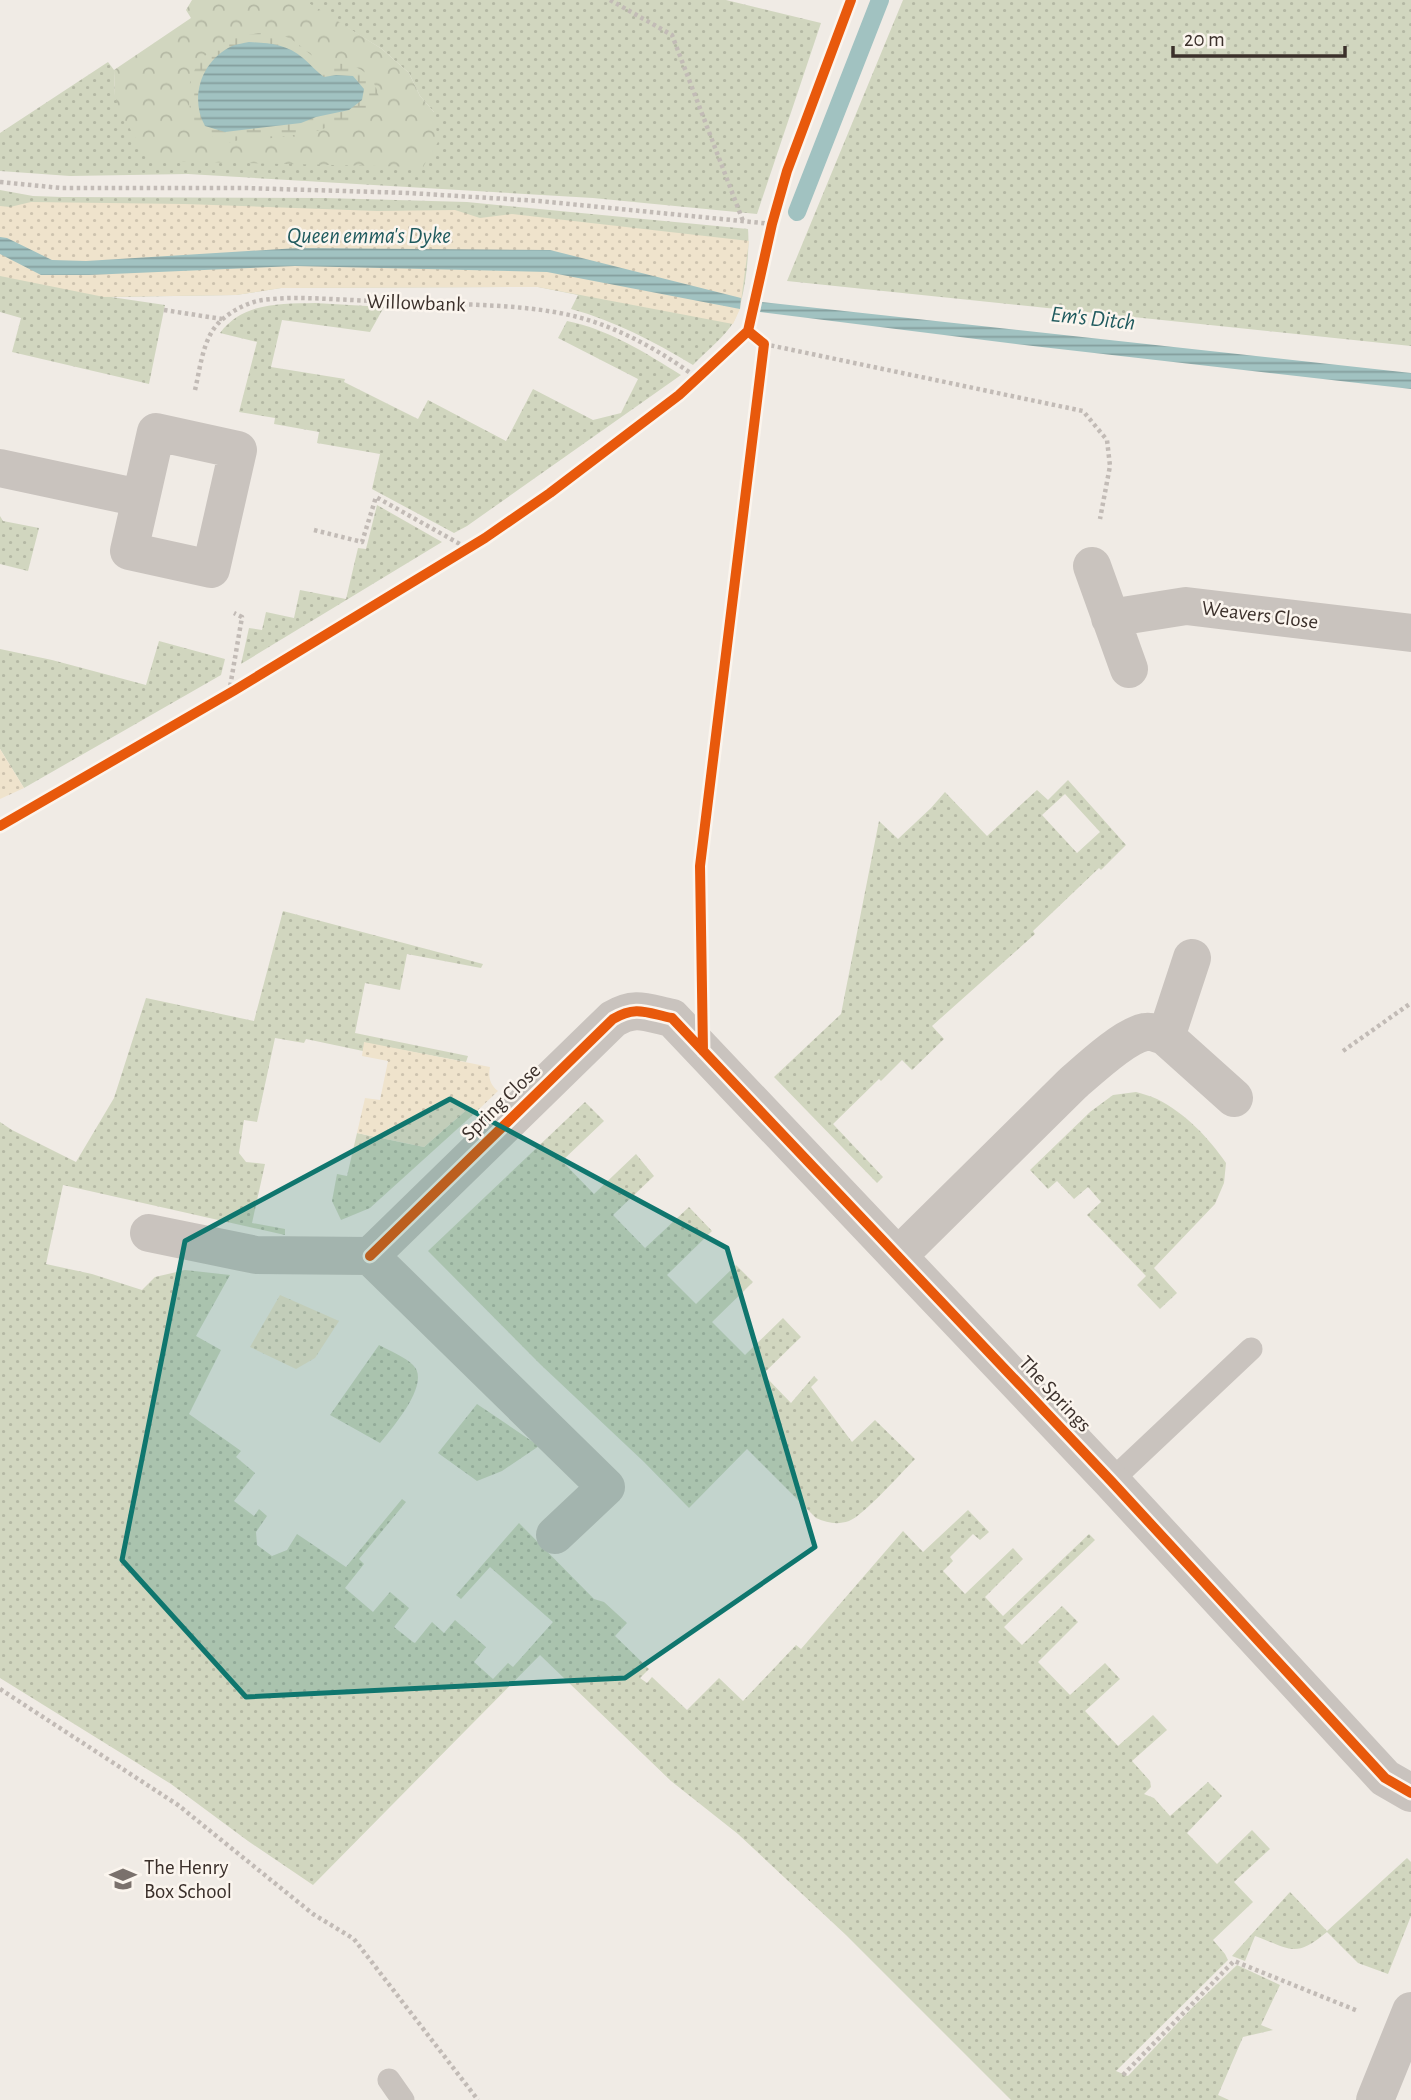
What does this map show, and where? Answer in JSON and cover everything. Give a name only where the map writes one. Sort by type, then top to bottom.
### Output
[{"type":"street","points":[[0,468],[141,498]]},
{"type":"street","points":[[1092,566],[1129,669]]},
{"type":"street","name":"Weavers Close","points":[[1110,618],[1186,606],[1411,633]]},
{"type":"street","points":[[1167,1037],[1192,958]]},
{"type":"street","name":"Spring Close","points":[[370,1256],[613,1019],[627,1011],[635,1010],[672,1018]]},
{"type":"street","name":"The Springs","points":[[672,1018],[1111,1481],[1385,1778],[1411,1794]]},
{"type":"street","points":[[898,1256],[1049,1106],[1099,1060],[1132,1036],[1154,1032],[1167,1037],[1234,1098]]},
{"type":"street","points":[[149,1233],[256,1255],[370,1256],[606,1488],[555,1535]]},
{"type":"street","points":[[1375,2100],[1411,2011]]},
{"type":"lane","points":[[1111,1481],[1251,1349]]},
{"type":"lane","points":[[389,2080],[403,2100]]},
{"type":"path","points":[[610,0],[672,35],[743,221]]},
{"type":"path","points":[[0,182],[61,188],[245,188],[409,193],[539,201],[772,224]]},
{"type":"path","points":[[164,310],[222,319]]},
{"type":"path","points":[[194,398],[207,342],[222,319]]},
{"type":"path","points":[[764,344],[1083,411],[1107,440],[1110,466],[1092,566]]},
{"type":"path","points":[[314,530],[362,542],[376,497],[467,548]]},
{"type":"path","points":[[1343,1051],[1411,1003]]},
{"type":"path","points":[[0,1689],[178,1805],[313,1914],[354,1939],[478,2100]]},
{"type":"path","points":[[1123,2075],[1234,1961],[1366,2015]]},
{"type":"highlighted area","points":[[450,1099],[727,1248],[815,1547],[625,1678],[246,1697],[122,1560],[185,1241]]},
{"type":"green space","points":[[192,0],[304,0],[382,49],[409,73],[420,96],[434,112],[438,142],[423,167],[149,161],[120,112],[115,96],[114,70],[191,18],[186,10]]},
{"type":"green space","points":[[302,0],[726,0],[821,23],[757,214],[593,198],[188,174],[70,176],[0,171],[0,133],[108,62],[114,70],[115,96],[434,112],[420,96],[409,73],[382,49]]},
{"type":"green space","points":[[903,0],[1411,0],[1411,346],[787,281]]},
{"type":"green space","points":[[258,33],[288,37],[323,63],[359,68],[374,83],[380,105],[353,123],[336,124],[306,135],[243,139],[227,143],[197,130],[189,96],[193,74],[198,64],[221,44]]},
{"type":"green space","points":[[0,190],[33,196],[62,197],[325,198],[467,202],[748,229],[747,263],[744,289],[734,321],[693,365],[634,332],[571,309],[578,295],[538,287],[281,288],[236,295],[111,297],[165,305],[149,384],[12,352],[21,318],[0,312]]},
{"type":"green space","points":[[315,303],[384,307],[370,332],[282,320],[271,367],[345,379],[344,382],[418,419],[428,400],[506,441],[533,389],[593,420],[621,413],[638,379],[558,338],[567,321],[612,336],[681,375],[454,533],[372,489],[380,454],[317,443],[319,432],[274,424],[275,418],[239,412],[257,342],[220,333],[229,323],[251,310],[276,305]]},
{"type":"green space","points":[[377,505],[442,542],[241,664],[249,628],[262,630],[266,612],[294,618],[300,590],[346,599],[358,548],[366,549]]},
{"type":"green space","points":[[0,516],[3,521],[39,528],[28,571],[0,564]]},
{"type":"green space","points":[[159,641],[225,659],[221,675],[24,788],[0,749],[0,649],[146,685]]},
{"type":"green space","points":[[1068,780],[1126,845],[1033,931],[1035,934],[932,1026],[944,1039],[912,1070],[902,1060],[833,1124],[883,1177],[877,1183],[774,1077],[841,1014],[879,821],[898,839],[945,792],[987,836],[1037,790],[1048,800]],"holes":[[[1065,794],[1100,832],[1077,853],[1042,815]]]},
{"type":"green space","points":[[283,911],[483,964],[481,968],[407,954],[400,990],[365,983],[355,1033],[468,1056],[466,1062],[365,1043],[363,1051],[306,1039],[304,1043],[275,1038],[257,1122],[244,1120],[239,1153],[246,1162],[265,1164],[252,1223],[285,1229],[285,1235],[63,1185],[46,1264],[92,1274],[142,1290],[155,1277],[185,1270],[230,1275],[196,1336],[221,1350],[189,1414],[241,1451],[236,1457],[255,1473],[234,1501],[254,1516],[259,1509],[267,1516],[256,1532],[257,1545],[272,1556],[287,1550],[297,1534],[346,1567],[402,1499],[406,1502],[359,1559],[364,1564],[345,1588],[373,1612],[390,1592],[409,1608],[394,1627],[415,1643],[432,1622],[444,1633],[455,1620],[486,1647],[474,1662],[493,1679],[508,1663],[513,1667],[553,1622],[490,1567],[461,1599],[456,1595],[519,1523],[594,1599],[604,1602],[627,1623],[615,1636],[649,1669],[640,1678],[647,1683],[652,1677],[687,1710],[719,1678],[743,1701],[796,1645],[801,1649],[903,1531],[923,1552],[968,1510],[989,1532],[980,1540],[973,1534],[950,1557],[953,1561],[943,1571],[965,1594],[1013,1548],[1023,1559],[985,1597],[1003,1616],[1089,1534],[1095,1540],[1004,1627],[1022,1645],[1062,1606],[1078,1622],[1038,1662],[1070,1695],[1105,1663],[1120,1679],[1085,1711],[1118,1746],[1153,1715],[1167,1730],[1132,1761],[1150,1781],[1151,1787],[1144,1794],[1154,1798],[1170,1816],[1208,1782],[1222,1796],[1187,1833],[1217,1864],[1252,1830],[1270,1849],[1234,1882],[1253,1902],[1213,1940],[1228,1960],[1116,2071],[1128,2076],[1237,1965],[1280,1985],[1261,2025],[1273,2030],[1243,2037],[1218,2095],[1229,2100],[1011,2100],[846,1935],[738,1834],[671,1781],[540,1655],[313,1885],[171,1784],[0,1678],[0,1122],[76,1162],[114,1098],[146,998],[254,1021]]},
{"type":"green space","points":[[1136,1092],[1157,1099],[1187,1119],[1212,1144],[1226,1163],[1224,1183],[1215,1204],[1154,1268],[1177,1293],[1160,1309],[1137,1285],[1146,1276],[1087,1215],[1101,1202],[1088,1187],[1074,1199],[1057,1181],[1048,1189],[1030,1170],[1090,1112],[1113,1095]]},
{"type":"green space","points":[[585,1102],[604,1121],[562,1161],[594,1194],[636,1154],[654,1176],[613,1215],[645,1248],[689,1207],[712,1231],[667,1275],[696,1304],[736,1265],[753,1282],[712,1322],[745,1355],[783,1318],[801,1337],[763,1374],[791,1403],[814,1376],[818,1380],[811,1387],[852,1442],[875,1420],[915,1459],[873,1503],[849,1521],[836,1523],[816,1518],[747,1449],[689,1508],[428,1251]]},
{"type":"green space","points":[[471,1106],[476,1112],[370,1208],[341,1220],[332,1201],[337,1174],[347,1176],[357,1133],[424,1147]]},
{"type":"green space","points":[[379,1345],[410,1362],[417,1373],[414,1394],[408,1406],[380,1443],[330,1415]]},
{"type":"green space","points":[[477,1404],[539,1446],[502,1471],[477,1481],[438,1453]]},
{"type":"green space","points":[[1407,1858],[1411,1862],[1411,1916],[1388,1974],[1358,1963],[1327,1932],[1299,1949],[1285,1948],[1255,1936],[1245,1961],[1232,1956],[1290,1892],[1327,1931]]},
{"type":"sand","points":[[31,202],[377,211],[455,210],[480,218],[512,214],[749,241],[740,309],[733,324],[538,287],[281,288],[236,295],[104,297],[0,276],[0,206],[10,207]]},
{"type":"sand","points":[[0,749],[24,788],[0,799]]},
{"type":"sand","points":[[364,1042],[490,1067],[490,1080],[498,1091],[476,1112],[471,1106],[424,1147],[357,1133],[365,1098],[380,1100],[388,1061],[362,1056]]},
{"type":"sand","points":[[280,1295],[339,1321],[315,1358],[296,1369],[250,1347]]},
{"type":"water","points":[[249,42],[271,44],[291,50],[324,77],[353,76],[364,89],[362,100],[349,110],[301,123],[225,132],[205,126],[198,103],[201,80],[206,70],[222,52],[232,46]]},
{"type":"water","points":[[0,237],[52,260],[86,261],[298,248],[550,250],[741,298],[740,309],[547,272],[295,266],[41,275],[0,254]]},
{"type":"water","points":[[761,302],[1411,373],[1411,389],[760,312]]},
{"type":"waterway","points":[[797,212],[880,0]]},
{"type":"cycle path","points":[[0,826],[235,690],[485,538],[550,493],[679,395],[748,331],[787,171],[851,0]]},
{"type":"cycle path","points":[[703,1051],[700,866],[764,344],[748,331]]},
{"type":"cycle path","points":[[370,1256],[613,1019],[635,1011],[672,1018],[1111,1481],[1385,1778],[1411,1793]]},
{"type":"place","name":"The Henry Box School","points":[[123,1879]]},
{"type":"water label","name":"Queen emma's Dyke","points":[[369,236]]},
{"type":"water label","name":"Em's Ditch","points":[[1093,319]]}]
